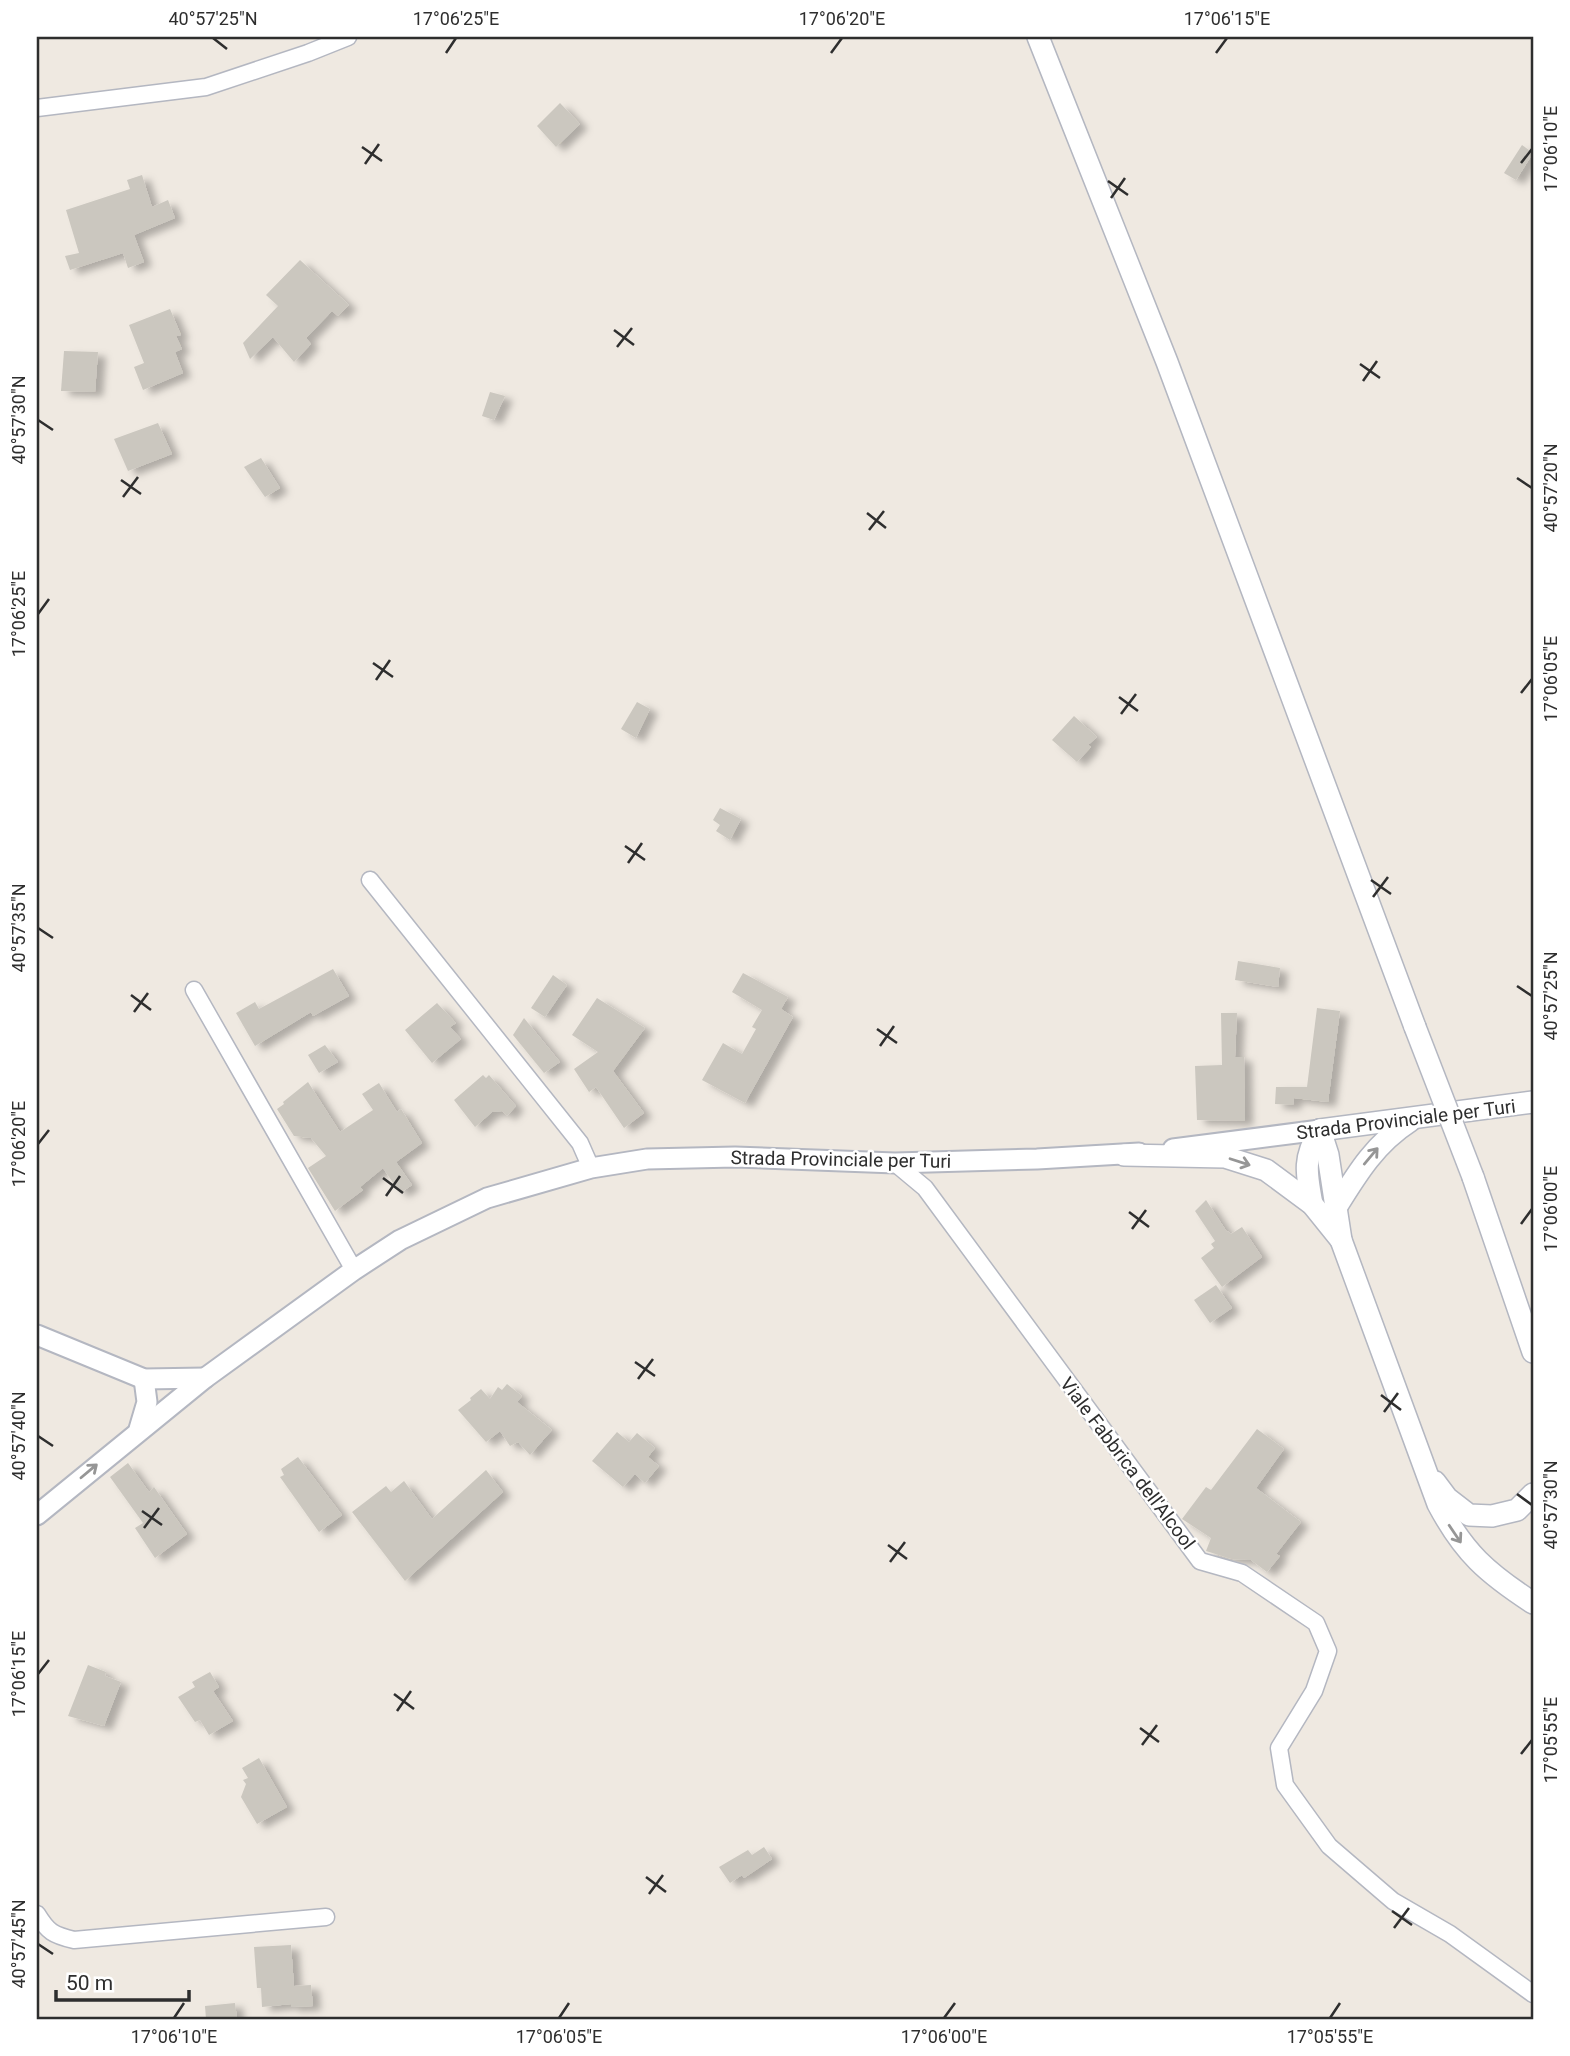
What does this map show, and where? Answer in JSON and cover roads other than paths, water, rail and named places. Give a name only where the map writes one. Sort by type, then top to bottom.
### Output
[{"type":"main road","points":[[1038,37],[1167,362],[1473,1177],[1533,1352]]},
{"type":"main road","name":"Strada Provinciale per Turi","points":[[1320,1130],[1533,1102]]},
{"type":"main road","points":[[1438,1114],[1533,1116]]},
{"type":"main road","points":[[1337,1206],[1360,1170],[1388,1135],[1416,1117]]},
{"type":"main road","points":[[1311,1204],[1306,1164],[1309,1148],[1320,1130]]},
{"type":"main road","points":[[1320,1130],[1328,1155],[1341,1240],[1438,1504],[1469,1554],[1500,1582],[1533,1603]]},
{"type":"main road","points":[[1124,1156],[1225,1157],[1266,1170],[1311,1204],[1341,1240]]},
{"type":"main road","points":[[1529,1336],[1533,1367]]},
{"type":"main road","points":[[1428,1472],[1447,1498],[1469,1515],[1492,1516],[1517,1510],[1533,1494]]},
{"type":"street","points":[[37,108],[206,87],[348,37]]},
{"type":"street","points":[[370,880],[580,1143],[591,1168]]},
{"type":"street","points":[[194,990],[354,1270]]},
{"type":"street","name":"Strada Provinciale per Turi","points":[[37,1515],[139,1429],[354,1270],[400,1240],[487,1198],[591,1168],[647,1159],[735,1157],[895,1163],[1124,1156],[1320,1130]]},
{"type":"street","name":"Viale Fabbrica dell'Alcool","points":[[895,1163],[925,1188],[1200,1560],[1242,1573],[1316,1623],[1328,1651],[1314,1691],[1279,1748],[1285,1785],[1329,1846],[1393,1901],[1450,1934],[1533,1994]]},
{"type":"street","points":[[37,1335],[144,1378],[205,1378]]},
{"type":"street","points":[[139,1429],[147,1402],[144,1378]]},
{"type":"street","points":[[37,1914],[45,1929],[60,1937],[74,1940],[326,1917]]}]
